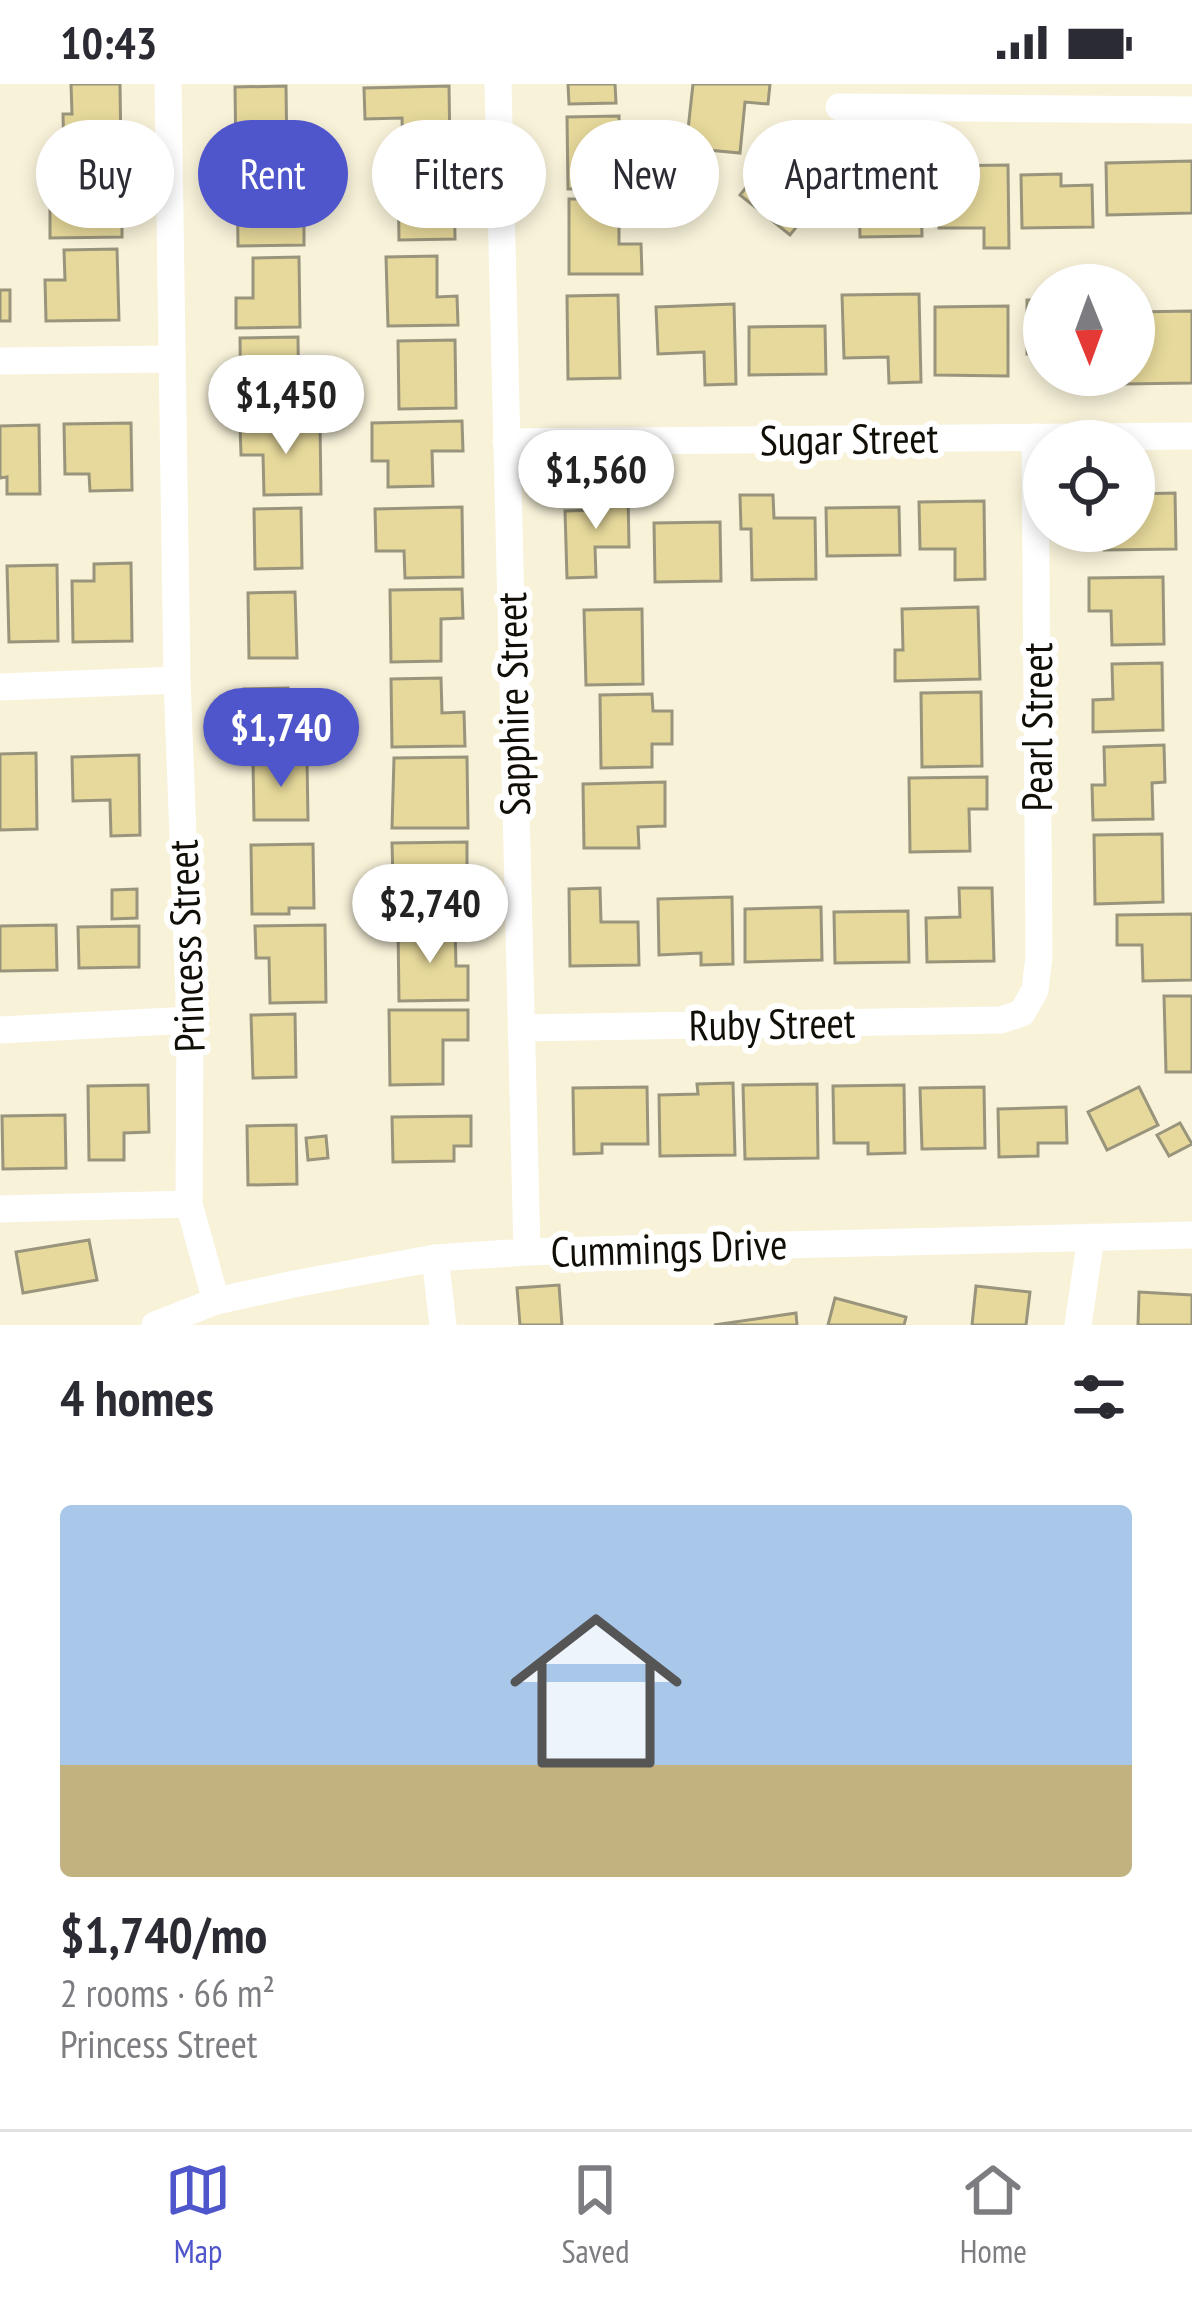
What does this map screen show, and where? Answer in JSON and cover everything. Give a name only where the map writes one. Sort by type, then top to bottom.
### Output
[{"type":"street","name":"Princess Street","points":[[167,84],[177,680],[190,1020],[189,1204],[216,1301]]},
{"type":"street","name":"Sapphire Street","points":[[498,84],[527,1252]]},
{"type":"street","points":[[839,106],[1192,110]]},
{"type":"street","points":[[0,361],[171,359]]},
{"type":"street","name":"Sugar Street","points":[[1155,436],[1192,436]]},
{"type":"street","name":"Sugar Street","points":[[506,442],[1023,437]]},
{"type":"street","name":"Pearl Street","points":[[1022,1013],[1035,990],[1039,956],[1036,552]]},
{"type":"street","points":[[0,687],[177,680]]},
{"type":"street","name":"Ruby Street","points":[[521,1028],[1001,1020],[1022,1013]]},
{"type":"street","points":[[0,1030],[190,1020]]},
{"type":"street","points":[[0,1209],[189,1204]]},
{"type":"street","name":"Cummings Drive","points":[[155,1325],[216,1301],[435,1258],[1192,1235]]},
{"type":"street","points":[[1078,1325],[1090,1237]]},
{"type":"street","points":[[435,1258],[442,1325]]},
{"type":"building","points":[[71,84],[120,84],[121,120],[63,120],[63,114],[72,114]]},
{"type":"building","points":[[568,84],[615,84],[616,103],[569,104]]},
{"type":"building","points":[[693,84],[770,84],[768,104],[745,102],[740,153],[719,151],[719,120],[689,120]]},
{"type":"building","points":[[286,86],[286,120],[235,120],[235,87]]},
{"type":"building","points":[[449,86],[450,120],[365,119],[364,88]]},
{"type":"building","points":[[619,116],[619,120],[570,120],[570,189],[568,189],[567,117]]},
{"type":"building","points":[[1192,161],[1192,213],[1107,215],[1106,163]]},
{"type":"building","points":[[980,165],[1008,165],[1009,248],[984,248]]},
{"type":"building","points":[[1061,174],[1061,186],[1092,185],[1093,227],[1022,228],[1021,175]]},
{"type":"building","points":[[569,199],[570,228],[619,228],[619,244],[641,244],[642,274],[569,274]]},
{"type":"building","points":[[50,228],[122,228],[122,237],[50,238]]},
{"type":"building","points":[[238,228],[304,228],[304,245],[238,246]]},
{"type":"building","points":[[399,228],[455,228],[455,239],[399,240]]},
{"type":"building","points":[[860,228],[922,228],[922,236],[860,237]]},
{"type":"building","points":[[117,249],[119,320],[46,321],[45,280],[65,280],[64,250]]},
{"type":"building","points":[[437,256],[437,297],[457,296],[458,325],[388,326],[386,257]]},
{"type":"building","points":[[299,257],[300,327],[236,328],[236,298],[253,298],[253,258]]},
{"type":"building","points":[[0,290],[10,290],[10,321],[0,321]]},
{"type":"building","points":[[919,294],[921,382],[889,383],[888,357],[844,358],[842,295]]},
{"type":"building","points":[[618,295],[620,378],[568,379],[567,296]]},
{"type":"building","points":[[734,304],[736,384],[705,385],[704,352],[658,354],[656,307]]},
{"type":"building","points":[[1008,306],[1008,376],[935,375],[935,307]]},
{"type":"building","points":[[1192,311],[1192,383],[1155,384],[1155,312]]},
{"type":"building","points":[[825,326],[826,374],[749,375],[749,327]]},
{"type":"building","points":[[298,337],[299,415],[241,416],[240,338]]},
{"type":"building","points":[[455,340],[456,408],[399,409],[398,341]]},
{"type":"building","points":[[462,421],[463,451],[432,451],[433,486],[388,487],[388,461],[372,461],[372,423]]},
{"type":"building","points":[[131,423],[132,490],[90,491],[89,474],[65,474],[64,424]]},
{"type":"building","points":[[320,424],[321,494],[264,495],[263,455],[241,455],[240,425]]},
{"type":"building","points":[[39,425],[40,494],[7,494],[7,477],[0,478],[0,426]]},
{"type":"building","points":[[628,492],[629,547],[595,547],[596,577],[567,578],[565,511],[596,510],[596,493]]},
{"type":"building","points":[[1155,493],[1175,493],[1176,549],[1155,549]]},
{"type":"building","points":[[740,495],[773,495],[774,518],[815,518],[816,579],[752,580],[751,529],[741,529]]},
{"type":"building","points":[[984,501],[985,579],[955,580],[955,549],[920,549],[919,502]]},
{"type":"building","points":[[462,507],[463,577],[405,578],[404,551],[376,551],[375,509]]},
{"type":"building","points":[[899,507],[900,555],[827,556],[826,508]]},
{"type":"building","points":[[301,508],[302,568],[255,569],[254,509]]},
{"type":"building","points":[[720,522],[721,581],[655,582],[654,523]]},
{"type":"building","points":[[131,563],[132,641],[73,642],[72,581],[94,581],[94,564]]},
{"type":"building","points":[[57,565],[58,641],[9,642],[7,566]]},
{"type":"building","points":[[1163,577],[1164,644],[1112,645],[1111,611],[1089,611],[1089,578]]},
{"type":"building","points":[[462,589],[463,618],[441,619],[441,661],[391,662],[390,590]]},
{"type":"building","points":[[295,592],[297,658],[249,658],[248,593]]},
{"type":"building","points":[[978,607],[980,679],[895,681],[895,650],[903,650],[902,609]]},
{"type":"building","points":[[642,609],[643,684],[586,685],[584,610]]},
{"type":"building","points":[[1162,663],[1163,730],[1093,732],[1093,700],[1113,699],[1112,664]]},
{"type":"building","points":[[441,678],[442,713],[464,712],[465,746],[392,747],[391,679]]},
{"type":"building","points":[[288,688],[289,750],[245,750],[244,689]]},
{"type":"building","points":[[981,692],[982,766],[922,767],[921,693]]},
{"type":"building","points":[[652,694],[653,711],[672,711],[672,744],[652,744],[652,767],[601,768],[600,695]]},
{"type":"building","points":[[1164,745],[1165,782],[1152,783],[1153,819],[1093,820],[1092,785],[1105,785],[1104,747]]},
{"type":"building","points":[[36,753],[37,829],[0,830],[0,754]]},
{"type":"building","points":[[139,755],[140,835],[111,836],[110,800],[73,801],[72,757]]},
{"type":"building","points":[[467,757],[468,828],[392,828],[394,758]]},
{"type":"building","points":[[307,759],[308,820],[254,820],[253,760]]},
{"type":"building","points":[[987,777],[987,809],[969,809],[970,851],[910,852],[909,778]]},
{"type":"building","points":[[665,782],[665,826],[638,827],[639,848],[584,848],[583,784]]},
{"type":"building","points":[[1162,834],[1163,902],[1095,904],[1094,835]]},
{"type":"building","points":[[467,842],[467,874],[458,874],[459,916],[394,917],[392,843]]},
{"type":"building","points":[[313,844],[314,908],[252,914],[251,845]]},
{"type":"building","points":[[600,888],[601,922],[638,922],[639,965],[570,966],[569,889]]},
{"type":"building","points":[[959,888],[992,888],[994,961],[927,962],[926,918],[960,917]]},
{"type":"building","points":[[137,889],[137,918],[112,919],[112,890]]},
{"type":"building","points":[[732,897],[733,964],[701,965],[701,953],[659,955],[658,899]]},
{"type":"building","points":[[821,907],[822,960],[745,962],[745,909]]},
{"type":"building","points":[[908,911],[909,962],[835,963],[834,912]]},
{"type":"building","points":[[1192,914],[1192,980],[1143,981],[1142,945],[1117,945],[1117,915]]},
{"type":"building","points":[[56,925],[57,970],[0,971],[0,926]]},
{"type":"building","points":[[325,925],[326,1002],[270,1003],[269,958],[256,958],[255,926]]},
{"type":"building","points":[[139,926],[139,967],[79,968],[78,927]]},
{"type":"building","points":[[398,927],[455,927],[456,966],[468,966],[468,1000],[399,1001]]},
{"type":"building","points":[[1164,996],[1192,996],[1192,1072],[1166,1072]]},
{"type":"building","points":[[389,1010],[468,1010],[468,1040],[443,1040],[443,1084],[390,1085]]},
{"type":"building","points":[[295,1014],[296,1077],[253,1078],[251,1015]]},
{"type":"building","points":[[733,1083],[735,1155],[660,1156],[659,1095],[698,1094],[697,1084]]},
{"type":"building","points":[[817,1084],[818,1158],[745,1159],[743,1085]]},
{"type":"building","points":[[148,1085],[149,1132],[124,1133],[124,1160],[89,1160],[88,1086]]},
{"type":"building","points":[[904,1085],[905,1153],[868,1154],[868,1143],[834,1143],[833,1086]]},
{"type":"building","points":[[647,1087],[648,1144],[602,1144],[602,1153],[574,1154],[573,1088]]},
{"type":"building","points":[[984,1087],[985,1148],[922,1149],[920,1088]]},
{"type":"building","points":[[1139,1087],[1158,1125],[1107,1150],[1088,1112]]},
{"type":"building","points":[[1066,1107],[1067,1143],[1038,1143],[1038,1156],[999,1157],[998,1109]]},
{"type":"building","points":[[65,1115],[66,1168],[3,1169],[2,1116]]},
{"type":"building","points":[[471,1116],[471,1146],[454,1146],[454,1161],[393,1162],[392,1117]]},
{"type":"building","points":[[1180,1123],[1192,1144],[1169,1156],[1157,1135]]},
{"type":"building","points":[[296,1125],[297,1184],[248,1185],[247,1126]]},
{"type":"building","points":[[326,1136],[328,1158],[308,1160],[306,1138]]},
{"type":"building","points":[[89,1240],[97,1280],[23,1293],[16,1252]]},
{"type":"building","points":[[559,1285],[562,1325],[520,1325],[517,1288]]},
{"type":"building","points":[[976,1286],[1030,1292],[1026,1325],[972,1325]]},
{"type":"building","points":[[1139,1292],[1192,1295],[1192,1325],[1138,1325]]},
{"type":"building","points":[[835,1298],[906,1317],[904,1325],[828,1325]]},
{"type":"building","points":[[796,1313],[797,1325],[714,1325]]}]
